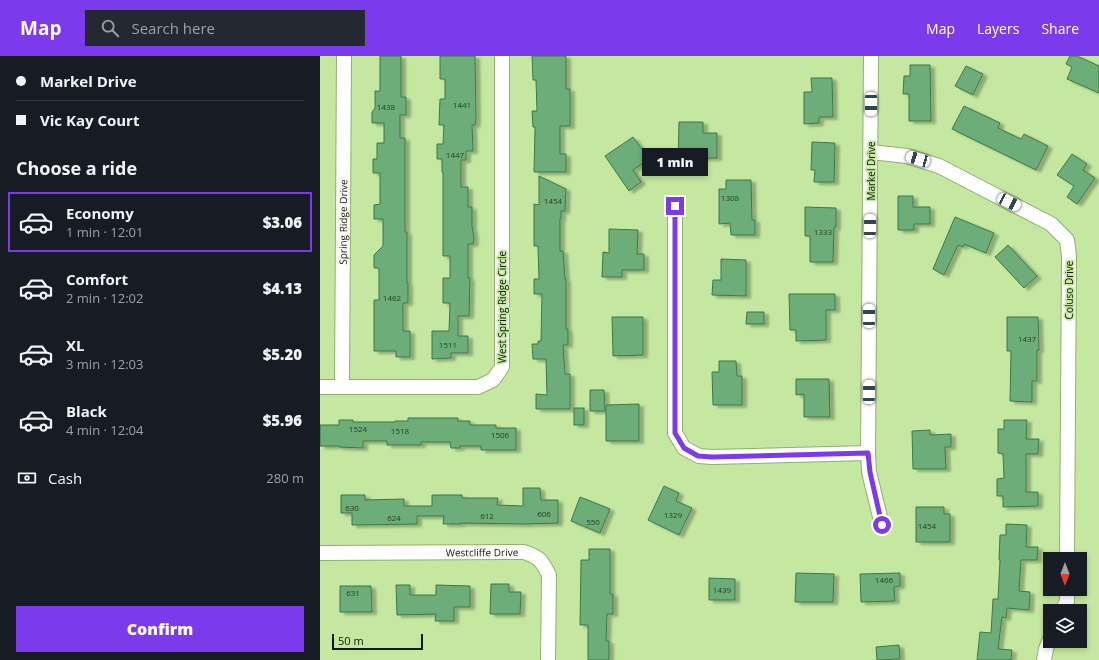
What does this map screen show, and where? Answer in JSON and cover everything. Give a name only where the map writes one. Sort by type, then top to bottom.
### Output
[{"type":"street","name":"Spring Ridge Drive","points":[[342,387],[344,56]]},
{"type":"street","name":"West Spring Ridge Circle","points":[[320,387],[478,386],[493,380],[502,368],[502,56]]},
{"type":"street","name":"Markel Drive","points":[[871,56],[868,453],[870,472],[882,525]]},
{"type":"street","name":"Coluso Drive","points":[[871,152],[907,156],[939,166],[1051,224],[1067,240],[1069,256],[1067,552]]},
{"type":"street","points":[[675,206],[675,433],[684,448],[698,456],[712,457],[868,453]]},
{"type":"street","name":"Westcliffe Drive","points":[[320,553],[524,552],[537,557],[544,565],[549,575],[548,660]]},
{"type":"street","points":[[1044,660],[1046,648]]},
{"type":"building","points":[[380,56],[401,56],[401,97],[406,97],[406,115],[400,115],[400,138],[405,138],[405,232],[407,232],[408,283],[408,303],[403,303],[403,331],[410,331],[410,357],[396,357],[396,351],[374,351],[374,300],[379,300],[379,268],[374,268],[374,255],[383,246],[383,219],[374,219],[374,205],[380,204],[380,173],[373,173],[373,159],[377,159],[377,143],[384,143],[384,123],[372,123],[372,112],[375,108],[375,91],[380,91]]},
{"type":"building","points":[[440,56],[475,56],[476,119],[475,125],[472,125],[473,151],[466,151],[466,160],[461,160],[461,187],[468,187],[468,207],[472,207],[472,226],[474,238],[473,244],[468,244],[468,278],[470,278],[469,316],[458,316],[458,336],[468,336],[468,353],[451,353],[451,358],[432,359],[432,331],[449,331],[450,303],[443,303],[443,278],[450,278],[450,256],[443,256],[443,172],[442,159],[437,159],[437,144],[443,144],[444,125],[439,125],[440,99],[445,99],[445,79],[440,79]]},
{"type":"building","points":[[532,56],[566,56],[566,89],[570,89],[570,126],[560,126],[560,154],[566,154],[566,172],[534,172],[535,127],[533,127],[532,111],[537,111],[536,80],[533,80]]},
{"type":"building","points":[[1070,56],[1077,56],[1099,66],[1099,93],[1067,79],[1072,67],[1066,64]]},
{"type":"building","points":[[910,65],[930,65],[931,121],[909,121],[909,94],[903,94],[904,76],[910,76]]},
{"type":"building","points":[[966,66],[983,74],[973,95],[955,86]]},
{"type":"building","points":[[811,78],[832,78],[833,117],[819,117],[819,123],[804,124],[804,92],[812,92]]},
{"type":"building","points":[[964,106],[1000,123],[998,128],[1021,139],[1024,134],[1048,146],[1036,170],[952,129]]},
{"type":"building","points":[[679,122],[703,122],[703,133],[717,133],[717,158],[699,158],[699,163],[678,163]]},
{"type":"building","points":[[633,137],[649,159],[633,170],[641,182],[629,191],[605,156]]},
{"type":"building","points":[[812,142],[835,143],[834,182],[814,182],[815,170],[811,170]]},
{"type":"building","points":[[1072,154],[1087,164],[1083,170],[1095,178],[1077,204],[1067,197],[1074,186],[1057,175]]},
{"type":"building","points":[[539,176],[566,189],[565,211],[561,211],[560,219],[560,251],[563,251],[566,279],[566,329],[568,329],[568,345],[563,345],[565,374],[570,374],[570,409],[536,409],[536,394],[547,395],[546,359],[533,359],[532,344],[538,344],[538,341],[541,341],[542,294],[534,294],[534,279],[539,279],[538,246],[534,246],[534,204],[539,205]]},
{"type":"building","points":[[726,180],[751,180],[752,220],[755,220],[755,235],[731,235],[730,223],[719,224],[719,189],[726,189]]},
{"type":"building","points":[[898,196],[913,196],[913,207],[930,207],[930,224],[914,224],[914,230],[898,230]]},
{"type":"building","points":[[805,207],[836,208],[833,262],[810,262],[810,236],[805,236]]},
{"type":"building","points":[[955,217],[994,233],[986,253],[964,244],[963,247],[958,245],[944,275],[933,269]]},
{"type":"building","points":[[609,229],[638,230],[637,254],[644,254],[644,270],[622,270],[622,277],[602,277],[603,252],[609,253]]},
{"type":"building","points":[[1008,245],[1037,276],[1024,288],[995,257]]},
{"type":"building","points":[[721,259],[746,260],[746,296],[712,295],[713,280],[721,280]]},
{"type":"building","points":[[789,294],[835,294],[835,310],[826,310],[826,340],[796,341],[796,330],[790,330]]},
{"type":"building","points":[[747,312],[764,312],[764,324],[746,324]]},
{"type":"building","points":[[612,317],[643,317],[643,355],[613,356]]},
{"type":"building","points":[[1007,317],[1038,317],[1039,350],[1037,350],[1037,381],[1032,381],[1032,402],[1010,401],[1011,351],[1007,351]]},
{"type":"building","points":[[719,361],[736,361],[737,376],[742,376],[742,405],[713,405],[712,372],[719,372]]},
{"type":"building","points":[[796,379],[829,379],[830,417],[804,417],[804,394],[796,395]]},
{"type":"building","points":[[590,390],[604,390],[605,411],[590,411]]},
{"type":"building","points":[[639,404],[639,441],[606,441],[606,405]]},
{"type":"building","points":[[574,408],[584,408],[584,425],[574,425]]},
{"type":"building","points":[[408,418],[458,418],[458,421],[470,421],[470,425],[496,425],[496,428],[516,428],[516,450],[481,450],[481,446],[460,446],[460,448],[451,448],[450,442],[421,442],[421,445],[387,445],[387,441],[363,441],[363,448],[320,446],[320,425],[339,425],[339,420],[353,420],[353,422],[395,422],[408,421]]},
{"type":"building","points":[[1004,420],[1027,420],[1026,439],[1039,439],[1038,454],[1026,454],[1026,492],[1038,492],[1038,506],[1003,507],[1003,496],[997,496],[997,479],[1004,478],[1003,454],[998,453],[998,429],[1004,429]]},
{"type":"building","points":[[930,430],[930,435],[951,434],[951,447],[945,447],[946,469],[913,469],[912,431]]},
{"type":"building","points":[[664,486],[679,493],[676,501],[692,508],[679,535],[648,520]]},
{"type":"building","points":[[523,488],[540,488],[541,500],[558,500],[558,523],[443,524],[444,516],[417,516],[417,524],[352,525],[352,513],[341,513],[341,495],[365,495],[365,500],[404,499],[404,506],[432,506],[432,495],[462,495],[462,498],[498,498],[497,505],[523,506]]},
{"type":"building","points":[[580,497],[610,509],[600,533],[571,521]]},
{"type":"building","points":[[916,507],[944,507],[944,514],[950,514],[950,542],[916,542]]},
{"type":"building","points":[[1006,524],[1027,525],[1026,547],[1038,547],[1037,560],[1021,560],[1019,591],[1030,592],[1029,610],[1007,608],[1006,618],[1002,617],[998,649],[1012,650],[1011,660],[977,660],[980,632],[991,633],[993,599],[998,599],[1000,535],[1006,535]]},
{"type":"building","points":[[589,549],[610,549],[610,594],[613,594],[613,614],[607,614],[606,641],[609,641],[609,660],[588,660],[588,625],[580,625],[581,560],[589,560]]},
{"type":"building","points":[[796,573],[834,574],[833,602],[795,602]]},
{"type":"building","points":[[900,573],[900,586],[894,587],[895,601],[861,602],[860,574]]},
{"type":"building","points":[[709,578],[735,579],[735,600],[709,600]]},
{"type":"building","points":[[491,584],[509,584],[509,592],[521,592],[520,614],[490,614]]},
{"type":"building","points":[[396,585],[410,585],[410,595],[436,595],[436,585],[470,586],[470,607],[454,607],[454,621],[435,621],[436,614],[397,615]]},
{"type":"building","points":[[340,586],[371,586],[372,612],[340,612]]},
{"type":"building","points":[[899,645],[900,659],[877,660],[876,647]]},
{"type":"route","points":[[675,206],[675,433],[684,448],[698,456],[712,457],[868,453],[870,472],[882,525]]}]
